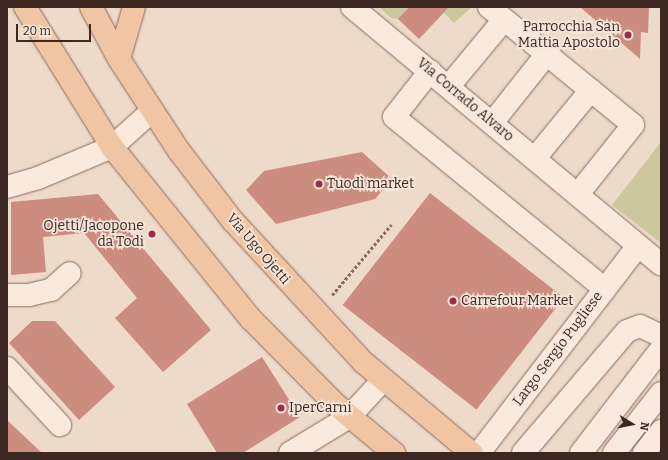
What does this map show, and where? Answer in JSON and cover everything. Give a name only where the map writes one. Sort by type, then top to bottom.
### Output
[{"type":"main road","points":[[25,7],[112,147],[251,319],[349,417],[394,453]]},
{"type":"main road","name":"Via Ugo Ojetti","points":[[91,7],[119,59],[152,111],[233,221],[316,314],[383,380],[472,453]]},
{"type":"main road","points":[[119,59],[134,7]]},
{"type":"street","name":"Via Corrado Alvaro","points":[[352,7],[449,86],[661,264]]},
{"type":"street","points":[[449,86],[496,14],[633,125],[578,194]]},
{"type":"street","points":[[492,122],[546,55]]},
{"type":"street","points":[[430,71],[394,117],[604,288]]},
{"type":"street","points":[[535,158],[591,90]]},
{"type":"street","points":[[7,187],[38,178],[112,147],[152,111]]},
{"type":"street","name":"Largo Sergio Pugliese","points":[[479,453],[604,288],[638,246]]},
{"type":"street","points":[[7,295],[45,292],[70,273]]},
{"type":"street","points":[[523,453],[627,331],[640,326],[661,336]]},
{"type":"street","points":[[581,453],[661,349]]},
{"type":"street","points":[[7,368],[60,425]]},
{"type":"street","points":[[290,453],[349,417],[383,380]]},
{"type":"street","points":[[614,453],[661,393]]},
{"type":"street","points":[[644,453],[661,431]]},
{"type":"path","points":[[316,314],[391,225]]},
{"type":"shaded area","points":[[379,7],[409,7],[398,19],[391,18]]},
{"type":"shaded area","points":[[438,7],[472,7],[454,23]]},
{"type":"shaded area","points":[[661,142],[661,243],[612,205]]},
{"type":"building","points":[[409,7],[449,7],[419,39],[398,19]]},
{"type":"building","name":"Parrocchia San Mattia Apostolo","points":[[580,7],[649,7],[648,33],[641,32],[640,59]]},
{"type":"building","name":"Tuodì market","points":[[362,152],[392,179],[375,199],[276,224],[246,190],[264,171]]},
{"type":"building","name":"Carrefour Market","points":[[430,193],[564,298],[477,410],[343,305]]},
{"type":"building","points":[[98,194],[211,330],[163,372],[115,318],[137,298],[84,233],[43,237],[46,272],[11,275],[11,202]]},
{"type":"building","points":[[32,321],[55,321],[115,387],[79,420],[9,343]]},
{"type":"building","points":[[262,357],[300,417],[243,453],[217,453],[187,404]]},
{"type":"building","points":[[7,420],[42,453],[7,453]]},
{"type":"place","name":"Parrocchia San Mattia Apostolo","points":[[628,35]]},
{"type":"place","name":"Tuodì market","points":[[319,184]]},
{"type":"place","name":"Ojetti/Jacopone da Todi","points":[[152,234]]},
{"type":"place","name":"Carrefour Market","points":[[453,301]]},
{"type":"place","name":"IperCarni","points":[[281,408]]}]
